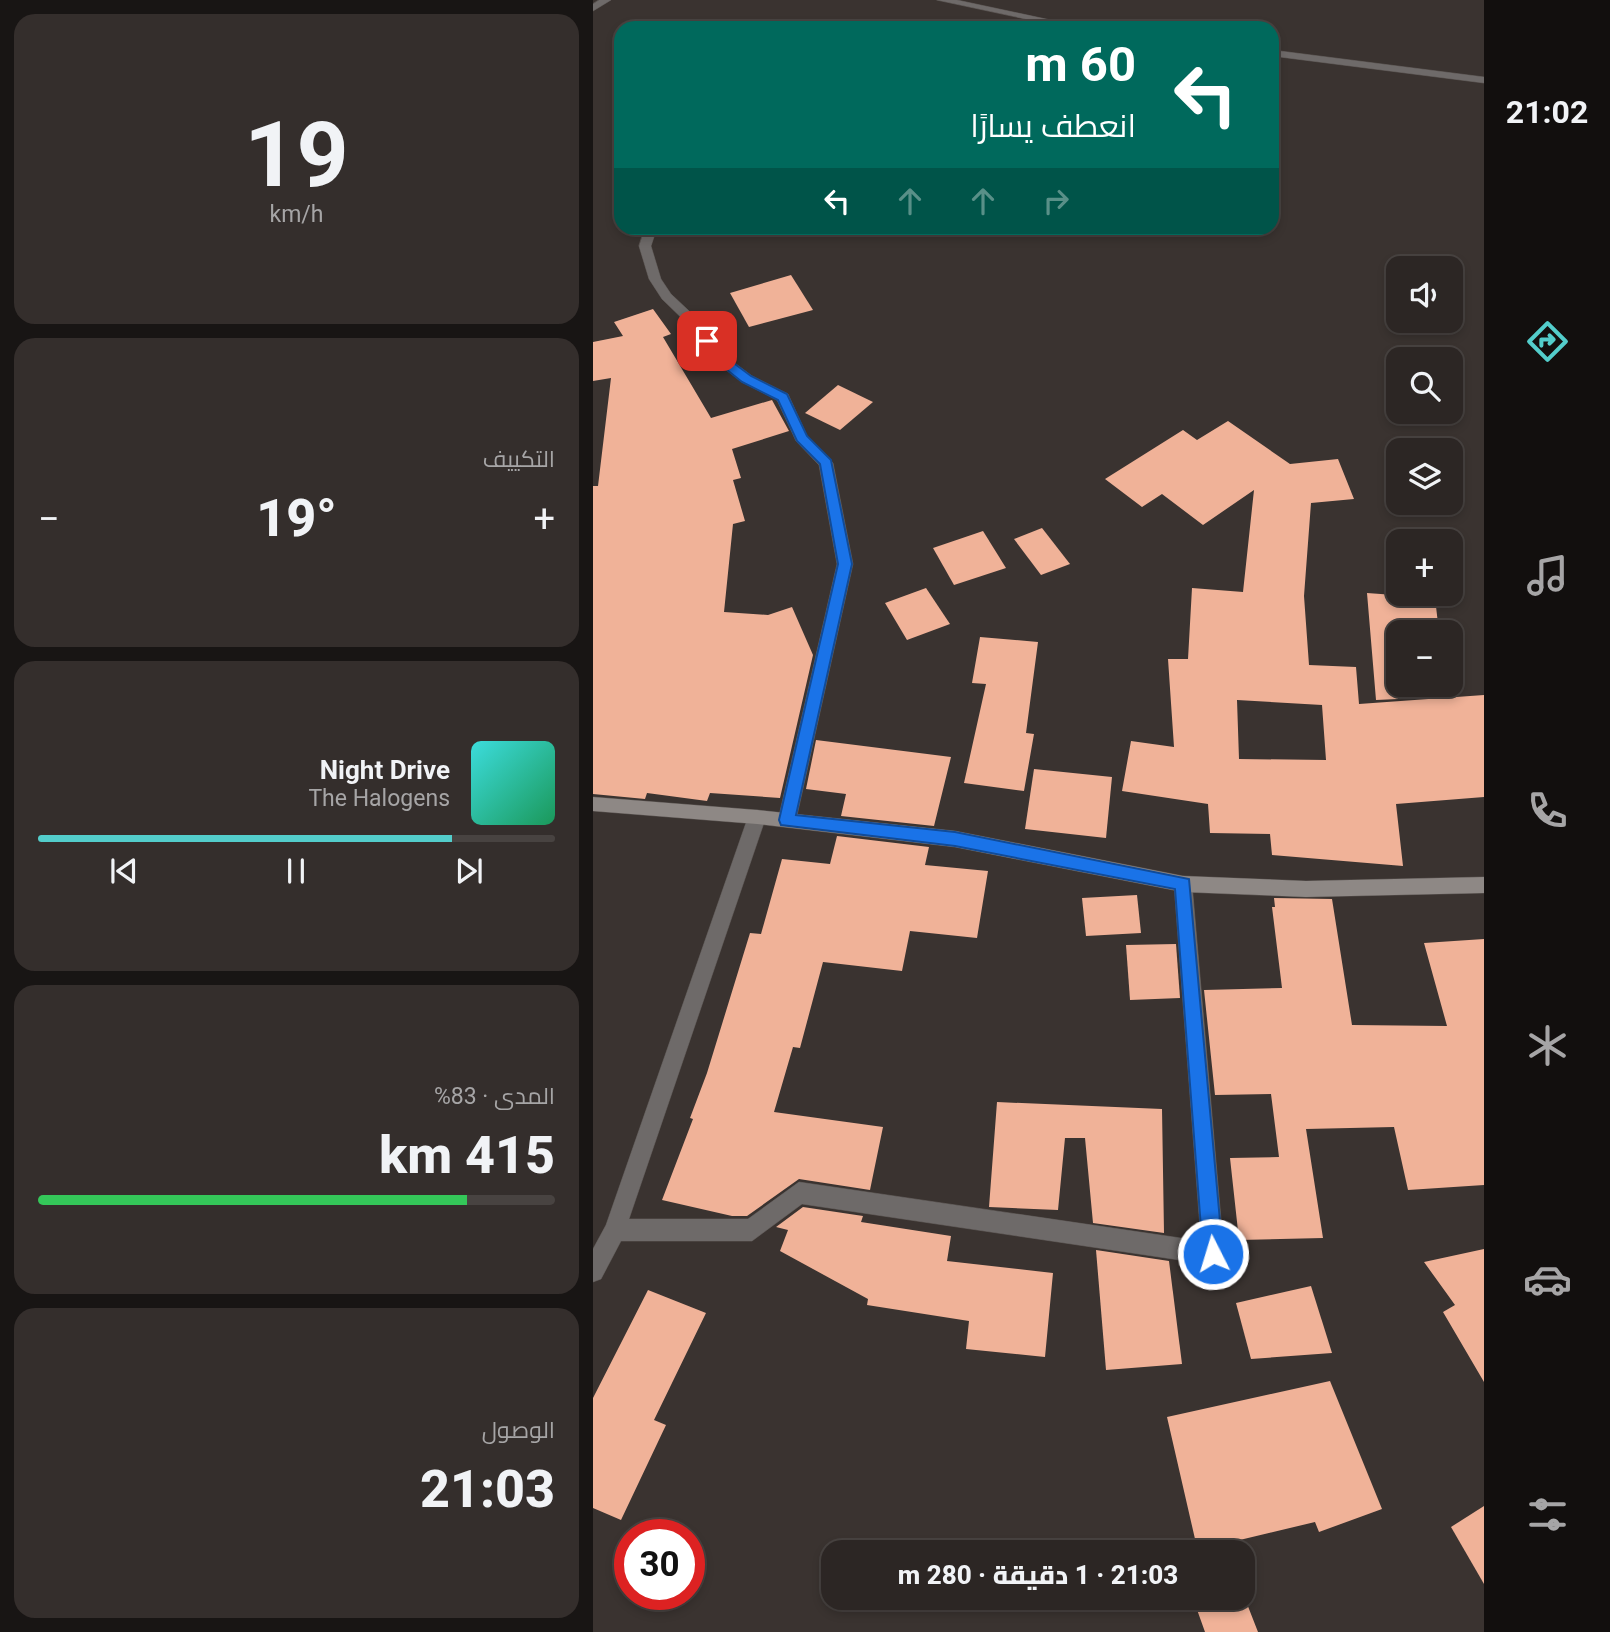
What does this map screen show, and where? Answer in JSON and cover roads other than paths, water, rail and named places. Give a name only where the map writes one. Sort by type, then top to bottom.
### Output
[{"type":"street","points":[[593,8],[606,0]]},
{"type":"street","points":[[942,0],[1048,21]]},
{"type":"street","points":[[1279,54],[1484,80]]},
{"type":"street","points":[[649,235],[645,246],[655,279],[667,296],[699,328],[715,355],[747,379],[783,397],[801,438],[826,463],[845,564],[787,820]]},
{"type":"street","points":[[593,804],[757,817],[955,839],[1183,884],[1306,889],[1484,885]]},
{"type":"street","points":[[593,1271],[615,1230],[757,817]]},
{"type":"street","points":[[615,1230],[752,1230],[799,1193],[1213,1254],[1183,884]]}]
